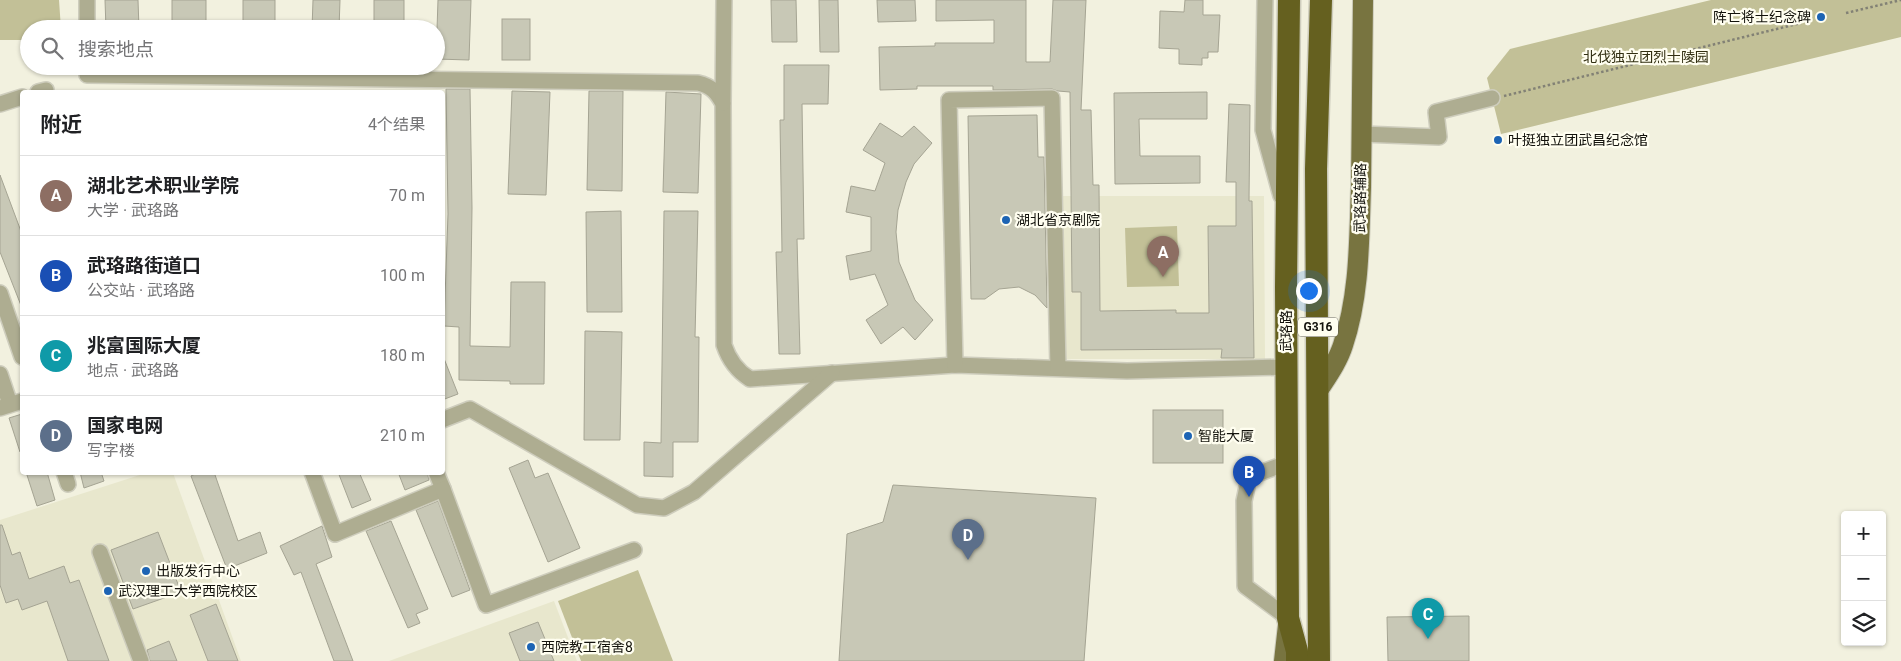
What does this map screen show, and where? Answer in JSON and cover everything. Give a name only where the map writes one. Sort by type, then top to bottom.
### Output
[{"type":"highway","name":"武珞路","points":[[1289,0],[1286,215],[1288,618],[1297,651],[1297,661]]},
{"type":"highway","name":"G316","points":[[1320,659],[1316,169],[1321,0]]},
{"type":"main road","name":"武珞路辅路","points":[[1319,389],[1332,369],[1342,347],[1353,305],[1359,242],[1363,0]]},
{"type":"main road","points":[[1284,661],[1288,618]]},
{"type":"street","points":[[87,0],[87,20]]},
{"type":"street","points":[[724,0],[724,345],[727,356],[734,366],[750,379],[955,365],[1127,371],[1286,367]]},
{"type":"street","points":[[1265,0],[1263,130],[1286,215]]},
{"type":"street","points":[[87,75],[698,83],[709,86],[718,94],[723,104]]},
{"type":"street","points":[[0,104],[20,98]]},
{"type":"street","points":[[955,365],[950,100],[1052,98],[1058,368]]},
{"type":"street","points":[[1362,134],[1439,138],[1436,112],[1492,98]]},
{"type":"street","points":[[0,293],[20,351]]},
{"type":"street","points":[[445,419],[470,410],[636,505],[664,508],[694,492],[832,373]]},
{"type":"street","points":[[0,374],[11,404]]},
{"type":"street","points":[[1287,463],[1250,477],[1244,501],[1245,586],[1288,618]]},
{"type":"street","points":[[313,475],[335,534],[443,489]]},
{"type":"street","points":[[437,475],[486,605],[634,550]]},
{"type":"street","points":[[100,552],[141,661]]},
{"type":"path","points":[[1846,13],[1901,0]]},
{"type":"path","points":[[1492,98],[1801,23]]},
{"type":"shaded area","points":[[1061,196],[1264,196],[1265,359],[1062,359]]},
{"type":"shaded area","name":"武汉理工大学西院校区","points":[[140,475],[174,475],[241,661],[0,661],[0,520]]},
{"type":"shaded area","points":[[554,601],[577,661],[389,661]]},
{"type":"green space","points":[[0,0],[59,0],[60,20],[20,20],[20,40],[0,40]]},
{"type":"green space","name":"北伐独立团烈士陵园","points":[[1711,0],[1901,0],[1901,37],[1501,134],[1487,78],[1510,49]]},
{"type":"green space","points":[[1177,226],[1179,286],[1127,287],[1125,228]]},
{"type":"green space","points":[[638,570],[673,661],[581,661],[558,601]]},
{"type":"building","points":[[105,0],[138,0],[139,20],[106,20]]},
{"type":"building","points":[[172,0],[206,0],[206,20],[172,20]]},
{"type":"building","points":[[243,0],[275,0],[275,20],[243,20]]},
{"type":"building","points":[[313,0],[340,0],[339,20],[312,20]]},
{"type":"building","points":[[374,0],[404,0],[404,20],[374,20]]},
{"type":"building","points":[[438,0],[471,0],[469,60],[445,59],[445,20],[437,20]]},
{"type":"building","points":[[771,0],[796,0],[797,42],[772,42]]},
{"type":"building","points":[[819,0],[838,0],[839,52],[820,52]]},
{"type":"building","points":[[877,0],[915,0],[916,21],[878,22]]},
{"type":"building","points":[[936,0],[1026,0],[1026,62],[1050,62],[1053,0],[1086,0],[1081,110],[1091,110],[1093,185],[1099,185],[1100,311],[1176,310],[1176,313],[1209,313],[1208,226],[1236,226],[1236,182],[1226,182],[1229,104],[1250,105],[1249,201],[1252,201],[1254,358],[1221,358],[1222,349],[1081,350],[1081,292],[1072,292],[1070,92],[1052,89],[993,90],[993,86],[917,86],[917,89],[880,90],[879,47],[935,46],[935,43],[994,43],[994,20],[936,21]]},
{"type":"building","points":[[1185,0],[1203,0],[1203,15],[1220,15],[1218,52],[1208,52],[1208,58],[1202,58],[1202,65],[1179,64],[1179,49],[1159,48],[1160,11],[1184,12]]},
{"type":"building","points":[[502,19],[530,19],[530,60],[502,60]]},
{"type":"building","points":[[784,65],[829,65],[828,104],[802,104],[804,239],[797,239],[800,354],[779,354],[776,252],[782,252],[780,120],[784,120]]},
{"type":"building","points":[[446,89],[470,89],[472,208],[470,346],[510,347],[511,282],[545,282],[544,384],[510,384],[510,381],[459,380],[459,327],[445,326],[448,214]]},
{"type":"building","points":[[512,91],[550,92],[546,195],[508,194]]},
{"type":"building","points":[[589,91],[623,91],[622,191],[587,190]]},
{"type":"building","points":[[666,92],[701,94],[698,193],[663,192]]},
{"type":"building","points":[[1207,92],[1207,119],[1139,119],[1140,156],[1200,156],[1200,183],[1115,184],[1114,93]]},
{"type":"building","points":[[1037,115],[1038,157],[1044,157],[1047,308],[1035,295],[1019,287],[999,289],[985,299],[971,299],[968,116]]},
{"type":"building","points":[[880,123],[902,137],[914,126],[932,143],[914,164],[906,182],[898,210],[896,232],[899,262],[915,300],[933,320],[915,340],[903,327],[881,344],[866,320],[888,305],[875,274],[850,280],[846,256],[871,251],[871,217],[846,212],[851,186],[875,191],[885,163],[863,150]]},
{"type":"building","points":[[0,175],[20,229],[20,303],[0,252]]},
{"type":"building","points":[[621,211],[622,312],[587,312],[586,212]]},
{"type":"building","points":[[664,211],[698,211],[695,337],[699,337],[698,442],[673,442],[673,477],[644,476],[644,442],[661,443]]},
{"type":"building","points":[[585,331],[622,332],[620,440],[584,440]]},
{"type":"building","points":[[445,361],[458,394],[445,399]]},
{"type":"building","name":"智能大厦","points":[[1153,410],[1223,410],[1223,463],[1153,463]]},
{"type":"building","points":[[20,415],[20,452],[9,418]]},
{"type":"building","points":[[528,460],[535,478],[548,473],[580,548],[548,562],[509,468]]},
{"type":"building","points":[[27,475],[48,475],[55,500],[37,506]]},
{"type":"building","points":[[81,475],[102,475],[104,481],[84,488]]},
{"type":"building","points":[[215,475],[238,541],[260,532],[267,553],[227,569],[191,476]]},
{"type":"building","points":[[339,475],[360,475],[371,500],[352,508]]},
{"type":"building","points":[[399,475],[428,475],[429,480],[405,490]]},
{"type":"building","points":[[893,485],[1096,498],[1084,661],[839,661],[847,534],[883,522]]},
{"type":"building","points":[[438,501],[470,590],[452,597],[416,510]]},
{"type":"building","points":[[391,521],[428,609],[416,614],[420,623],[408,628],[366,531]]},
{"type":"building","points":[[0,525],[2,525],[12,555],[20,552],[29,579],[64,566],[70,583],[79,580],[109,661],[68,661],[47,601],[22,610],[18,599],[6,603],[0,585]]},
{"type":"building","points":[[322,526],[332,557],[316,564],[353,661],[334,661],[301,572],[294,575],[280,546]]},
{"type":"building","name":"出版发行中心","points":[[158,532],[181,592],[133,609],[111,550]]},
{"type":"building","points":[[216,604],[238,661],[208,661],[190,615]]},
{"type":"building","points":[[1469,616],[1469,661],[1388,661],[1387,617]]},
{"type":"building","name":"西院教工宿舍8","points":[[538,622],[554,661],[520,661],[509,633]]},
{"type":"building","points":[[169,641],[177,661],[150,661],[147,650]]},
{"type":"place","name":"阵亡将士纪念碑","points":[[1821,17]]},
{"type":"place","name":"叶挺独立团武昌纪念馆","points":[[1498,140]]},
{"type":"place","name":"湖北省京剧院","points":[[1006,220]]},
{"type":"place","name":"湖北艺术职业学院","points":[[1163,277]]},
{"type":"place","name":"智能大厦","points":[[1188,436]]},
{"type":"place","name":"武珞路街道口","points":[[1249,497]]},
{"type":"place","name":"国家电网","points":[[968,560]]},
{"type":"place","name":"出版发行中心","points":[[146,571]]},
{"type":"place","name":"武汉理工大学西院校区","points":[[108,591]]},
{"type":"place","name":"兆富国际大厦","points":[[1428,639]]},
{"type":"place","name":"西院教工宿舍8","points":[[531,647]]}]
